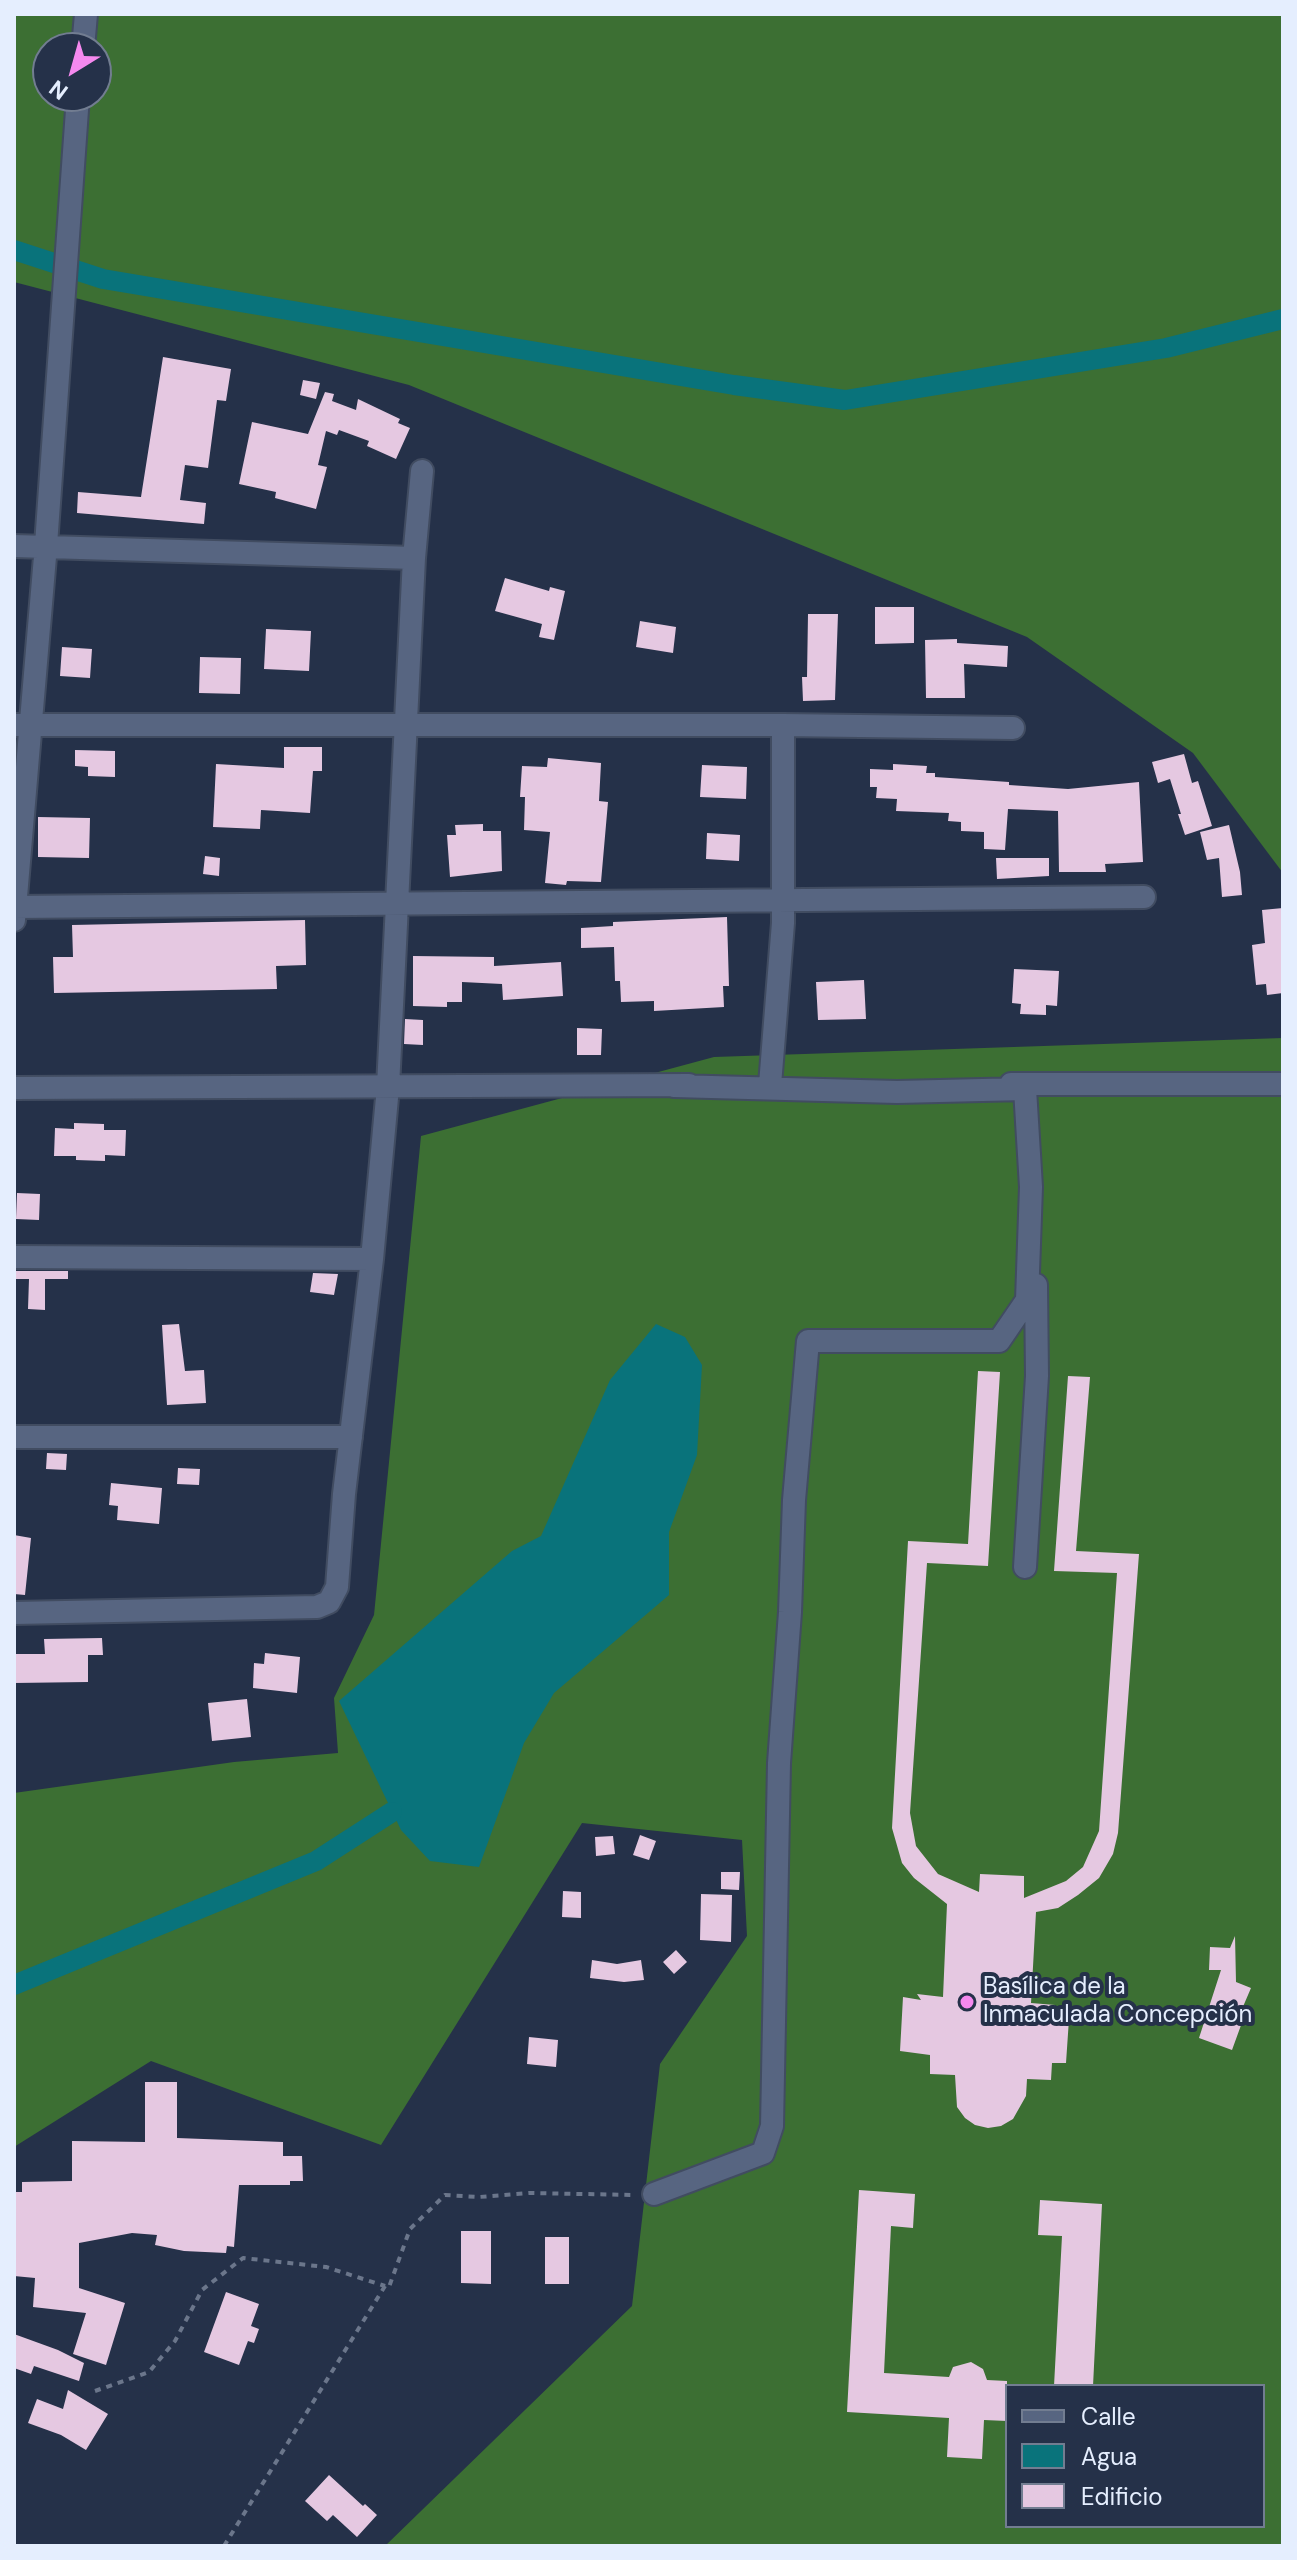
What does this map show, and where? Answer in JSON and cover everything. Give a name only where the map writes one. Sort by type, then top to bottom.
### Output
[{"type":"street","points":[[14,920],[21,725],[46,545],[77,112]]},
{"type":"street","points":[[14,1613],[317,1607],[329,1602],[337,1587],[388,1087],[414,558],[422,471]]},
{"type":"street","points":[[14,546],[414,558]]},
{"type":"street","points":[[21,725],[1013,728]]},
{"type":"street","points":[[770,1085],[783,901],[783,725]]},
{"type":"street","points":[[14,907],[1144,897]]},
{"type":"street","points":[[1025,1567],[1037,1376],[1035,1316],[1040,1084]]},
{"type":"street","points":[[14,1088],[1283,1084]]},
{"type":"street","points":[[654,2194],[763,2153],[772,2126],[779,1763],[794,1500],[808,1341],[999,1341],[1027,1300],[1031,1187],[1025,1089],[897,1092],[674,1086]]},
{"type":"street","points":[[14,1257],[372,1259]]},
{"type":"street","points":[[14,1437],[351,1437]]},
{"type":"path","points":[[95,2391],[149,2372],[175,2341],[202,2290],[243,2258],[326,2267],[389,2287],[410,2229],[445,2195],[654,2194]]},
{"type":"path","points":[[224,2546],[385,2286]]},
{"type":"shaded area","points":[[14,14],[1283,14],[1283,873],[1193,753],[1027,637],[409,385],[14,282]]},
{"type":"shaded area","points":[[1283,1038],[1283,2546],[385,2546],[632,2306],[660,2064],[747,1936],[742,1840],[582,1823],[381,2145],[151,2061],[14,2147],[14,1793],[234,1762],[338,1753],[334,1698],[374,1615],[421,1136],[714,1057]]},
{"type":"water","points":[[656,1324],[685,1337],[702,1365],[697,1455],[669,1532],[669,1595],[554,1693],[524,1743],[479,1867],[430,1861],[401,1830],[339,1701],[512,1551],[541,1536],[610,1380]]},
{"type":"building","points":[[163,357],[231,369],[226,401],[217,400],[208,468],[185,465],[180,500],[206,503],[204,524],[77,513],[78,492],[141,497]]},
{"type":"building","points":[[303,380],[320,383],[316,399],[300,395]]},
{"type":"building","points":[[325,392],[334,394],[332,401],[356,410],[358,399],[400,419],[398,423],[410,428],[396,459],[367,446],[369,441],[339,430],[337,435],[326,431],[318,465],[327,467],[316,509],[275,498],[276,492],[239,484],[252,422],[308,434]]},
{"type":"building","points":[[505,578],[549,591],[550,587],[565,591],[554,640],[539,637],[542,624],[495,611]]},
{"type":"building","points":[[875,607],[914,607],[914,643],[875,644]]},
{"type":"building","points":[[808,614],[838,614],[835,700],[803,701],[802,677],[807,677]]},
{"type":"building","points":[[640,621],[676,627],[673,653],[636,647]]},
{"type":"building","points":[[266,629],[311,631],[309,671],[264,669]]},
{"type":"building","points":[[957,639],[957,643],[1008,646],[1007,667],[964,664],[965,698],[926,698],[925,640]]},
{"type":"building","points":[[62,647],[92,649],[90,678],[60,676]]},
{"type":"building","points":[[200,657],[241,658],[240,694],[199,693]]},
{"type":"building","points":[[284,747],[322,747],[322,771],[313,771],[310,813],[261,810],[260,829],[213,827],[216,764],[284,768]]},
{"type":"building","points":[[75,750],[115,751],[115,777],[88,776],[88,767],[75,766]]},
{"type":"building","points":[[1184,754],[1192,783],[1198,781],[1212,826],[1185,835],[1170,779],[1158,783],[1152,762]]},
{"type":"building","points":[[548,758],[601,763],[599,801],[608,802],[601,882],[545,883],[550,832],[524,830],[525,797],[520,797],[522,766],[547,767]]},
{"type":"building","points":[[893,764],[927,766],[926,773],[935,773],[935,777],[1009,782],[1009,785],[1068,789],[1139,782],[1143,862],[1105,864],[1106,872],[1059,872],[1058,811],[1008,809],[1005,850],[984,849],[984,832],[961,831],[961,822],[948,821],[949,813],[896,811],[897,799],[876,798],[877,787],[870,787],[870,769],[893,770]]},
{"type":"building","points":[[702,765],[747,767],[746,799],[700,797]]},
{"type":"building","points":[[38,817],[90,818],[89,858],[38,857]]},
{"type":"building","points":[[483,824],[483,831],[501,831],[502,871],[450,877],[447,835],[456,835],[455,825]]},
{"type":"building","points":[[1229,825],[1242,895],[1222,897],[1219,858],[1207,860],[1200,832]]},
{"type":"building","points":[[707,833],[740,835],[739,861],[706,859]]},
{"type":"building","points":[[205,856],[220,858],[219,876],[203,874]]},
{"type":"building","points":[[996,858],[1049,858],[1049,876],[997,879]]},
{"type":"building","points":[[1283,908],[1283,993],[1267,995],[1266,984],[1256,985],[1252,945],[1265,943],[1262,910]]},
{"type":"building","points":[[727,917],[729,986],[723,986],[724,1007],[654,1011],[654,1001],[621,1002],[620,981],[615,981],[614,947],[581,948],[581,928],[613,926],[613,922]]},
{"type":"building","points":[[305,920],[306,965],[276,966],[277,989],[54,993],[53,957],[73,957],[72,925]]},
{"type":"building","points":[[413,956],[494,957],[494,966],[561,962],[563,996],[503,1000],[502,984],[462,982],[462,1002],[447,1002],[447,1007],[413,1006]]},
{"type":"building","points":[[1014,969],[1059,971],[1057,1006],[1046,1005],[1046,1015],[1020,1014],[1021,1004],[1012,1003]]},
{"type":"building","points":[[864,980],[866,1019],[818,1020],[816,982]]},
{"type":"building","points":[[405,1019],[423,1020],[423,1045],[404,1044]]},
{"type":"building","points":[[577,1028],[602,1029],[601,1055],[577,1055]]},
{"type":"building","points":[[74,1123],[104,1124],[104,1130],[126,1130],[125,1156],[105,1155],[105,1161],[54,1156],[55,1128],[74,1129]]},
{"type":"building","points":[[17,1193],[40,1194],[39,1220],[16,1219]]},
{"type":"building","points":[[14,1271],[68,1271],[68,1279],[45,1279],[45,1310],[28,1309],[29,1279],[14,1279]]},
{"type":"building","points":[[313,1273],[338,1274],[334,1295],[310,1292]]},
{"type":"building","points":[[179,1324],[185,1371],[204,1370],[206,1403],[167,1405],[162,1325]]},
{"type":"building","points":[[978,1371],[1000,1372],[988,1566],[927,1563],[910,1813],[916,1846],[938,1874],[979,1892],[980,1874],[1024,1876],[1024,1898],[1066,1881],[1083,1867],[1099,1831],[1117,1573],[1054,1571],[1068,1376],[1090,1377],[1076,1551],[1139,1554],[1118,1833],[1113,1854],[1099,1878],[1078,1895],[1058,1908],[1036,1912],[1031,2003],[1055,2005],[1054,2018],[1069,2019],[1066,2063],[1052,2063],[1051,2080],[1027,2079],[1026,2096],[1013,2119],[1001,2126],[988,2128],[975,2125],[957,2107],[955,2075],[930,2074],[930,2055],[900,2051],[903,1997],[921,2000],[917,1994],[943,1997],[947,1904],[914,1878],[902,1863],[892,1828],[908,1541],[968,1544]]},
{"type":"building","points":[[47,1453],[67,1454],[66,1470],[46,1469]]},
{"type":"building","points":[[178,1468],[200,1469],[199,1485],[177,1484]]},
{"type":"building","points":[[111,1483],[162,1488],[159,1524],[117,1520],[118,1506],[109,1505]]},
{"type":"building","points":[[14,1535],[31,1538],[25,1595],[14,1594]]},
{"type":"building","points":[[102,1638],[103,1655],[88,1655],[88,1682],[14,1683],[14,1654],[45,1654],[44,1639]]},
{"type":"building","points":[[265,1653],[300,1657],[297,1693],[253,1688],[254,1663],[264,1664]]},
{"type":"building","points":[[247,1699],[251,1737],[212,1741],[208,1703]]},
{"type":"building","points":[[640,1835],[656,1841],[649,1860],[633,1855]]},
{"type":"building","points":[[613,1836],[615,1854],[596,1856],[595,1837]]},
{"type":"building","points":[[721,1872],[740,1872],[739,1890],[721,1889]]},
{"type":"building","points":[[563,1891],[581,1892],[581,1918],[562,1917]]},
{"type":"building","points":[[701,1894],[732,1895],[731,1942],[700,1940]]},
{"type":"building","points":[[1235,1936],[1236,1982],[1251,1988],[1239,2016],[1244,2017],[1232,2050],[1199,2038],[1221,1970],[1209,1970],[1210,1947],[1230,1948]]},
{"type":"building","points":[[676,1950],[687,1962],[674,1974],[663,1962]]},
{"type":"building","points":[[592,1960],[617,1964],[641,1960],[644,1980],[624,1982],[590,1978]]},
{"type":"building","points":[[529,2037],[558,2040],[556,2067],[527,2064]]},
{"type":"building","points":[[145,2082],[177,2082],[177,2138],[283,2142],[283,2156],[302,2156],[303,2181],[290,2181],[290,2185],[239,2185],[234,2247],[227,2246],[226,2253],[184,2251],[155,2245],[157,2235],[132,2233],[79,2243],[79,2288],[125,2303],[106,2365],[73,2354],[86,2313],[33,2307],[35,2278],[14,2276],[14,2192],[22,2192],[22,2182],[72,2181],[72,2141],[145,2142]]},
{"type":"building","points":[[859,2190],[915,2194],[913,2228],[891,2226],[884,2373],[949,2377],[953,2367],[971,2362],[983,2369],[987,2380],[1007,2381],[1005,2421],[984,2420],[982,2459],[947,2457],[949,2418],[847,2412]]},
{"type":"building","points":[[1040,2200],[1102,2204],[1093,2384],[1054,2384],[1062,2236],[1038,2235]]},
{"type":"building","points":[[461,2231],[491,2231],[491,2284],[461,2283]]},
{"type":"building","points":[[545,2237],[569,2237],[569,2284],[545,2284]]},
{"type":"building","points":[[226,2292],[259,2304],[251,2326],[259,2329],[254,2343],[248,2341],[239,2365],[204,2352]]},
{"type":"building","points":[[14,2334],[84,2363],[79,2381],[34,2366],[31,2374],[14,2368]]},
{"type":"building","points":[[68,2390],[108,2414],[86,2450],[61,2435],[28,2423],[37,2399],[63,2409]]},
{"type":"building","points":[[329,2475],[377,2515],[357,2537],[333,2515],[327,2521],[305,2501]]},
{"type":"waterway","points":[[14,250],[103,279],[734,385],[845,400],[1166,348],[1283,319]]},
{"type":"waterway","points":[[14,1985],[316,1861],[392,1812]]},
{"type":"place","name":"Basílica de la Inmaculada Concepción","points":[[967,2002]]}]
